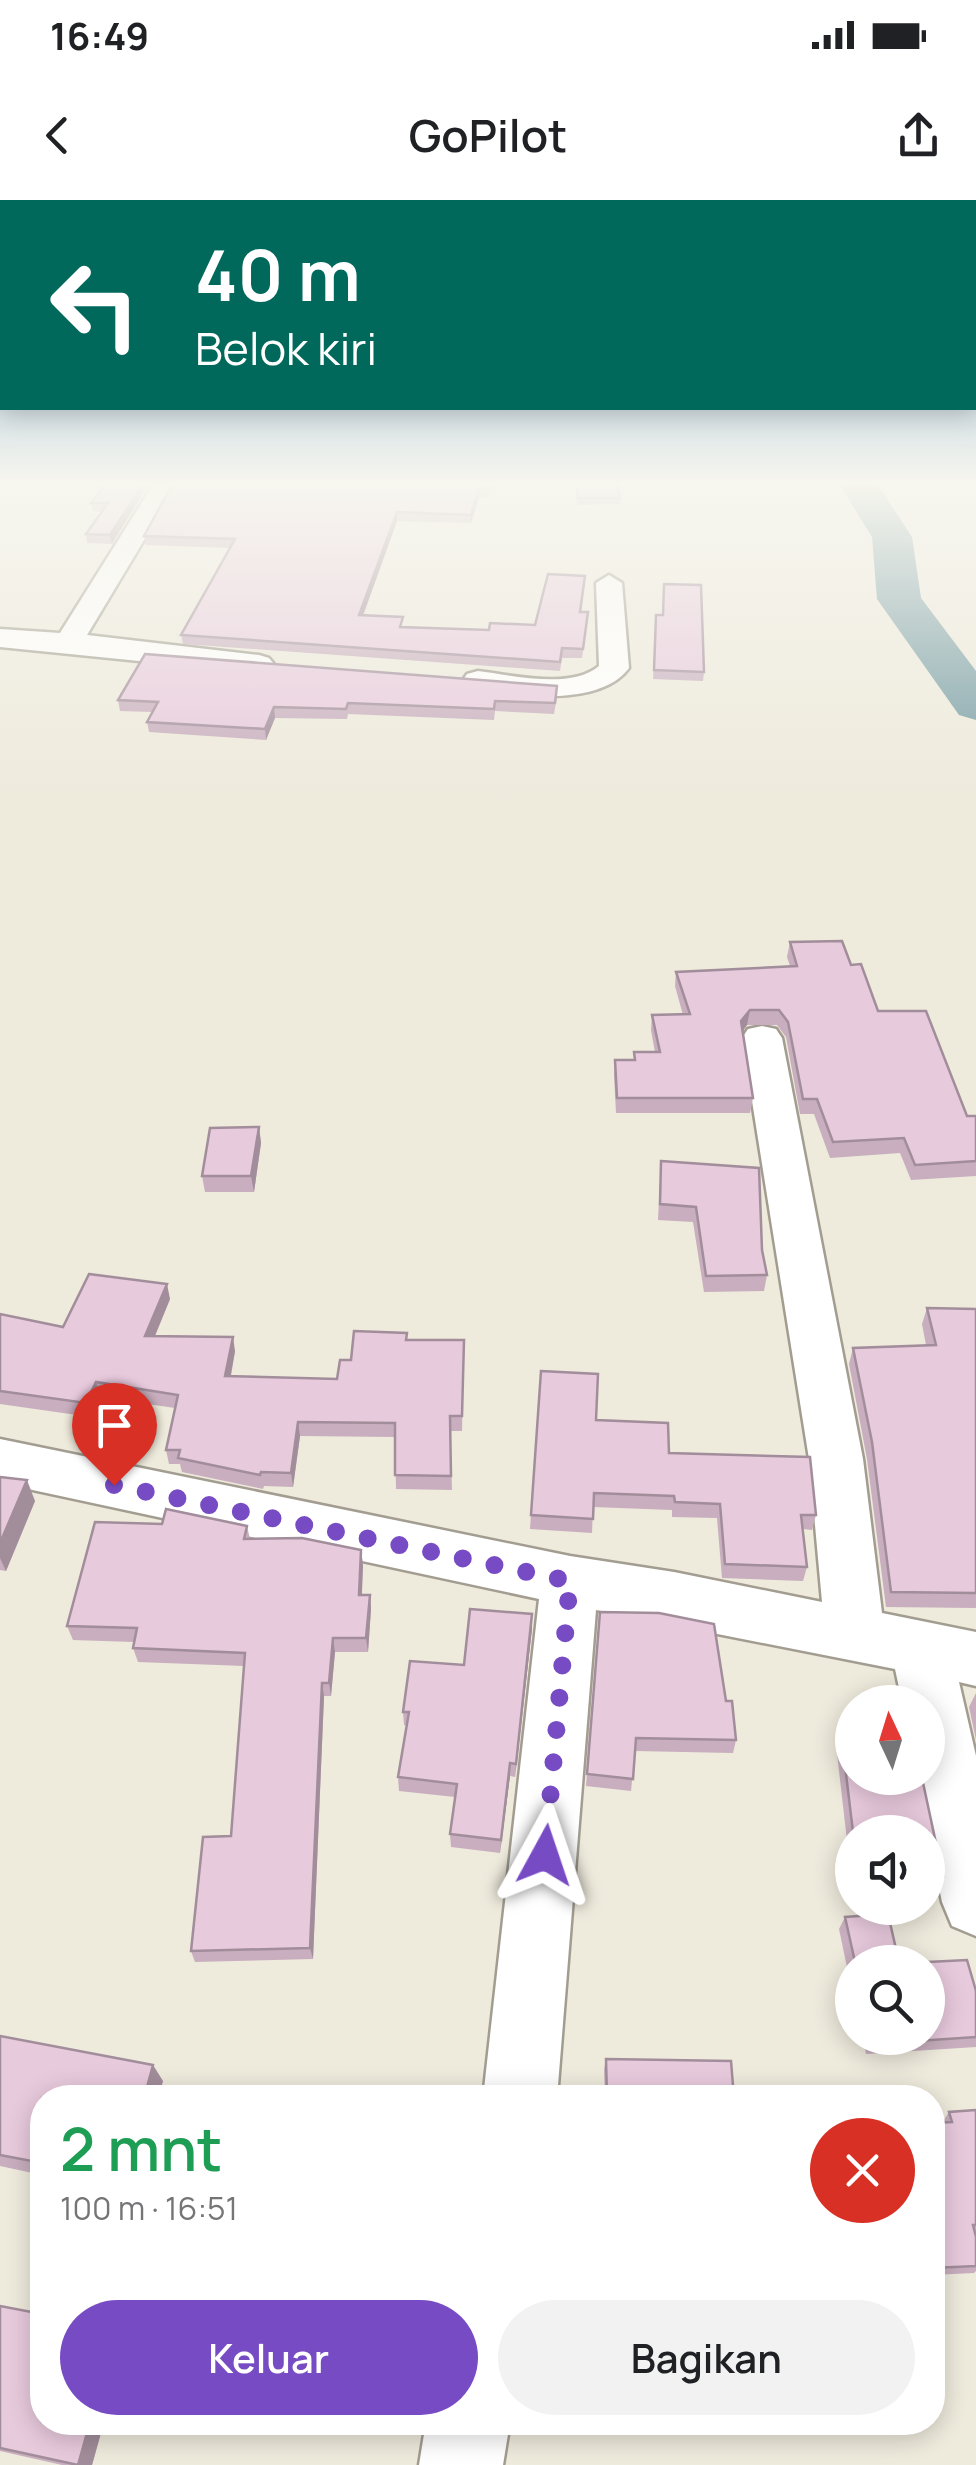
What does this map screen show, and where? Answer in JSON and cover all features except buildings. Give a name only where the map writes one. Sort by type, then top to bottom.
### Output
[{"type":"street","points":[[69,642],[101,591]]},
{"type":"street","points":[[443,678],[556,686],[598,682],[614,668],[610,591]]},
{"type":"street","points":[[0,638],[293,666]]},
{"type":"street","points":[[762,1038],[836,1458],[855,1634]]},
{"type":"street","points":[[0,1462],[570,1581],[948,1654],[976,1902]]},
{"type":"street","points":[[521,2085],[570,1581]]},
{"type":"street","points":[[461,2465],[466,2435]]},
{"type":"waterway","points":[[898,591],[899,599],[976,705]]},
{"type":"route","points":[[114,1485],[570,1581],[545,1855]]}]
